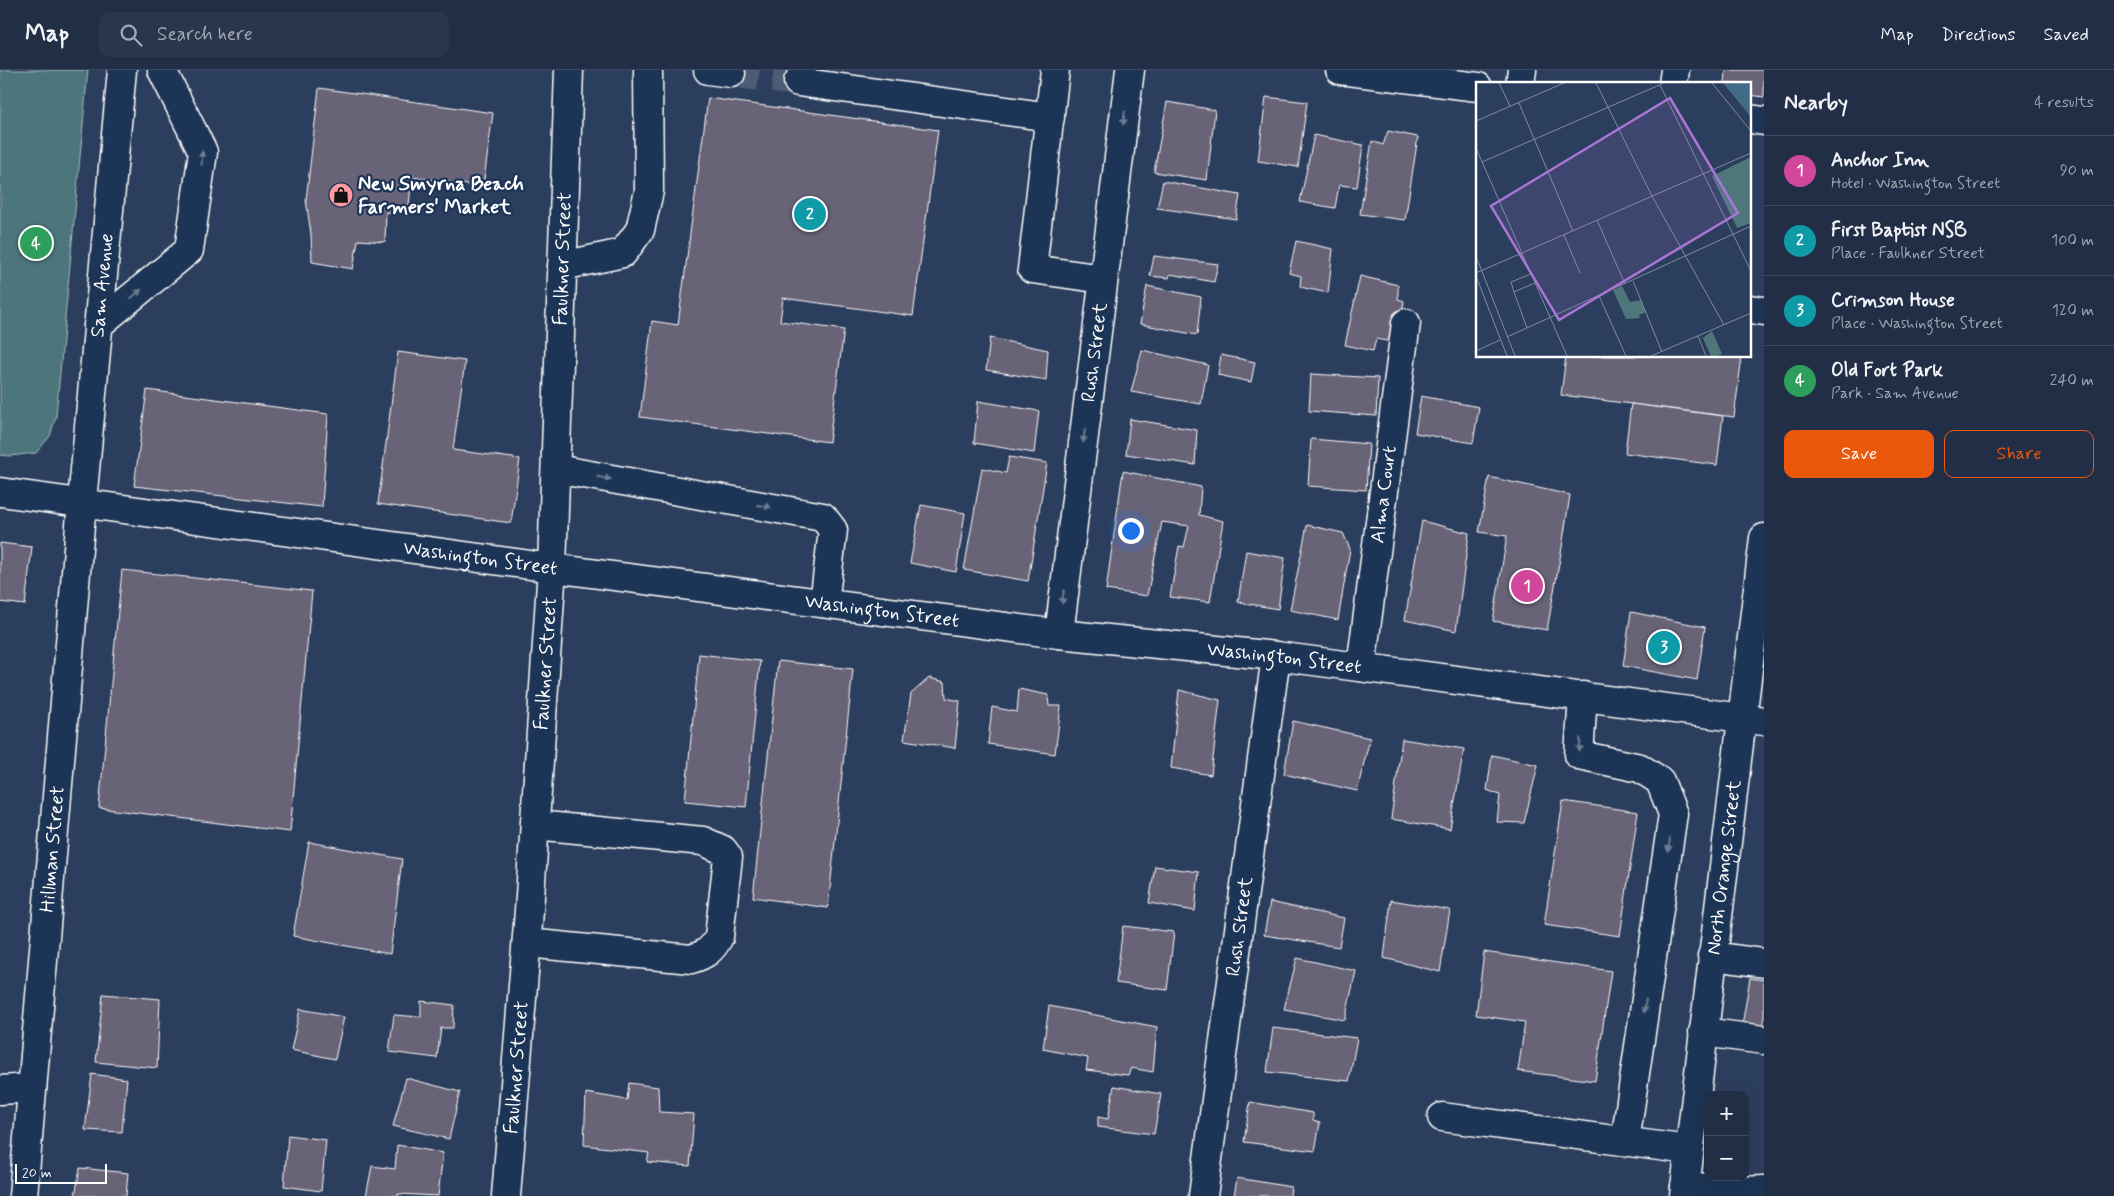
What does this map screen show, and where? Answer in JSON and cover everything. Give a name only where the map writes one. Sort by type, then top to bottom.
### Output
[{"type":"street","name":"Sam Avenue","points":[[82,502],[122,70]]},
{"type":"street","points":[[98,325],[189,250],[204,152],[162,70]]},
{"type":"street","name":"Faulkner Street","points":[[506,1196],[527,943],[552,568],[569,70]]},
{"type":"street","points":[[562,266],[623,253],[640,230],[649,191],[648,70]]},
{"type":"street","points":[[1055,70],[1032,269],[1104,279]]},
{"type":"street","name":"Rush Street","points":[[1059,634],[1130,70]]},
{"type":"street","points":[[1340,70],[1476,86]]},
{"type":"street","points":[[798,82],[1050,117]]},
{"type":"street","name":"Alma Court","points":[[1361,667],[1406,323]]},
{"type":"street","points":[[556,469],[823,517],[833,530],[824,604]]},
{"type":"street","name":"Washington Street","points":[[0,492],[824,604],[1059,634],[1276,656],[1753,720]]},
{"type":"street","name":"Hillman Street","points":[[23,1196],[82,502]]},
{"type":"street","name":"North Orange Street","points":[[1684,1191],[1712,956],[1753,720],[1764,538]]},
{"type":"street","name":"Rush Street","points":[[1203,1196],[1276,656]]},
{"type":"street","points":[[1583,696],[1580,755],[1640,768],[1660,781],[1673,814],[1625,1142]]},
{"type":"street","points":[[527,943],[691,959],[702,956],[714,947],[719,937],[728,857],[722,850],[703,841],[535,825]]},
{"type":"street","points":[[1712,956],[1764,964]]},
{"type":"street","points":[[1703,1032],[1764,1040]]},
{"type":"street","points":[[0,1090],[32,1088]]},
{"type":"street","points":[[1442,1117],[1689,1150]]},
{"type":"street","points":[[1684,1191],[1764,1190]]},
{"type":"green space","points":[[0,70],[88,70],[56,416],[50,436],[36,453],[10,456],[0,455]]},
{"type":"building","points":[[1726,70],[1764,70],[1764,97],[1752,95],[1752,82],[1725,82]]},
{"type":"building","points":[[319,88],[493,113],[483,187],[412,177],[408,214],[386,212],[385,242],[358,240],[353,269],[312,262],[311,234],[306,200]]},
{"type":"building","points":[[1266,97],[1307,102],[1298,167],[1258,161]]},
{"type":"building","points":[[708,98],[938,130],[913,316],[783,298],[780,321],[844,330],[829,442],[640,417],[652,321],[678,325]]},
{"type":"building","points":[[1167,102],[1215,110],[1207,180],[1154,172]]},
{"type":"building","points":[[1388,131],[1418,137],[1405,220],[1360,214],[1372,141],[1383,145]]},
{"type":"building","points":[[1314,135],[1363,145],[1357,187],[1339,185],[1335,208],[1300,202]]},
{"type":"building","points":[[1163,181],[1240,195],[1236,219],[1157,208]]},
{"type":"building","points":[[1296,241],[1333,249],[1328,293],[1300,287],[1301,276],[1289,273]]},
{"type":"building","points":[[1154,256],[1218,264],[1214,282],[1170,274],[1169,278],[1150,276]]},
{"type":"building","points":[[1360,276],[1398,285],[1398,299],[1404,301],[1397,343],[1376,339],[1373,351],[1345,345]]},
{"type":"building","points":[[1147,286],[1201,297],[1197,335],[1140,324]]},
{"type":"building","points":[[990,338],[1048,350],[1046,380],[986,370]]},
{"type":"building","points":[[1142,350],[1208,365],[1201,404],[1131,392]]},
{"type":"building","points":[[398,352],[465,361],[453,450],[520,459],[511,523],[378,504]]},
{"type":"building","points":[[1221,355],[1255,362],[1251,382],[1218,375]]},
{"type":"building","points":[[1566,358],[1742,358],[1734,417],[1561,395]]},
{"type":"building","points":[[1311,374],[1378,378],[1376,416],[1309,411]]},
{"type":"building","points":[[147,390],[328,414],[322,507],[134,486]]},
{"type":"building","points":[[1421,396],[1479,407],[1473,443],[1415,433]]},
{"type":"building","points":[[978,401],[1039,411],[1034,453],[974,443]]},
{"type":"building","points":[[1631,404],[1723,416],[1717,465],[1625,453]]},
{"type":"building","points":[[1130,419],[1197,430],[1195,465],[1126,454]]},
{"type":"building","points":[[1311,439],[1369,444],[1366,490],[1308,486]]},
{"type":"building","points":[[1009,457],[1047,463],[1028,581],[964,570],[982,468],[1006,473]]},
{"type":"building","points":[[1123,471],[1201,487],[1199,515],[1223,521],[1210,602],[1170,597],[1179,546],[1184,547],[1189,526],[1162,522],[1147,596],[1106,590]]},
{"type":"building","points":[[1489,477],[1570,495],[1547,630],[1493,621],[1507,536],[1479,532]]},
{"type":"building","points":[[921,505],[965,513],[956,572],[910,563]]},
{"type":"building","points":[[1422,521],[1469,533],[1456,631],[1405,620]]},
{"type":"building","points":[[1307,525],[1343,533],[1350,549],[1338,620],[1290,610]]},
{"type":"building","points":[[0,543],[32,547],[25,605],[0,602]]},
{"type":"building","points":[[1246,551],[1285,558],[1278,609],[1238,602]]},
{"type":"building","points":[[122,570],[312,591],[290,832],[99,808]]},
{"type":"building","points":[[1631,612],[1705,627],[1697,680],[1623,666]]},
{"type":"building","points":[[699,654],[760,661],[746,807],[685,801]]},
{"type":"building","points":[[778,661],[853,669],[828,908],[753,897]]},
{"type":"building","points":[[929,678],[945,682],[946,698],[960,701],[955,748],[904,740],[911,694]]},
{"type":"building","points":[[1019,689],[1048,695],[1049,706],[1061,706],[1055,754],[988,744],[992,707],[1017,712]]},
{"type":"building","points":[[1179,690],[1220,700],[1211,775],[1171,768]]},
{"type":"building","points":[[1293,721],[1370,738],[1357,791],[1284,774]]},
{"type":"building","points":[[1402,739],[1464,749],[1450,829],[1391,819]]},
{"type":"building","points":[[1492,755],[1538,765],[1524,823],[1497,822],[1500,795],[1487,790]]},
{"type":"building","points":[[1563,801],[1638,812],[1620,936],[1544,925]]},
{"type":"building","points":[[309,842],[402,859],[390,954],[293,936]]},
{"type":"building","points":[[1155,866],[1199,872],[1195,911],[1149,903]]},
{"type":"building","points":[[1391,900],[1450,910],[1440,972],[1384,958]]},
{"type":"building","points":[[1270,902],[1344,918],[1339,947],[1264,935]]},
{"type":"building","points":[[1123,926],[1174,932],[1167,990],[1116,983]]},
{"type":"building","points":[[1484,952],[1611,971],[1595,1081],[1518,1071],[1525,1022],[1476,1015]]},
{"type":"building","points":[[1297,958],[1356,971],[1345,1020],[1284,1009]]},
{"type":"building","points":[[1750,978],[1764,980],[1764,1029],[1742,1026]]},
{"type":"building","points":[[103,994],[160,999],[157,1068],[96,1062]]},
{"type":"building","points":[[421,1001],[454,1005],[453,1028],[441,1028],[437,1058],[389,1052],[394,1015],[421,1017]]},
{"type":"building","points":[[1049,1006],[1157,1027],[1153,1072],[1131,1068],[1128,1075],[1086,1070],[1088,1058],[1043,1049]]},
{"type":"building","points":[[300,1009],[344,1017],[335,1059],[291,1050]]},
{"type":"building","points":[[1273,1028],[1357,1038],[1349,1081],[1267,1072]]},
{"type":"building","points":[[92,1074],[127,1079],[122,1132],[85,1130]]},
{"type":"building","points":[[406,1078],[460,1092],[449,1139],[393,1126]]},
{"type":"building","points":[[629,1083],[658,1087],[659,1112],[694,1114],[690,1166],[647,1162],[649,1153],[584,1145],[586,1093],[627,1100]]},
{"type":"building","points":[[1114,1086],[1161,1094],[1154,1134],[1098,1127],[1098,1117],[1108,1119]]},
{"type":"building","points":[[1250,1102],[1313,1113],[1313,1121],[1320,1123],[1315,1151],[1244,1142]]},
{"type":"building","points":[[288,1135],[326,1140],[321,1191],[284,1186]]},
{"type":"building","points":[[397,1145],[443,1153],[438,1196],[398,1194],[398,1196],[366,1196],[372,1166],[395,1169]]},
{"type":"building","points":[[80,1168],[128,1173],[126,1196],[75,1196]]},
{"type":"building","points":[[1237,1178],[1291,1187],[1290,1196],[1234,1196]]},
{"type":"tunnel","points":[[731,73],[798,82]]},
{"type":"place","name":"New Smyrna Beach Farmers' Market","points":[[341,195]]},
{"type":"place","name":"First Baptist NSB","points":[[810,214]]},
{"type":"place","name":"Old Fort Park","points":[[36,243]]},
{"type":"place","name":"Anchor Inn","points":[[1527,586]]},
{"type":"place","name":"Crimson House","points":[[1664,647]]}]
